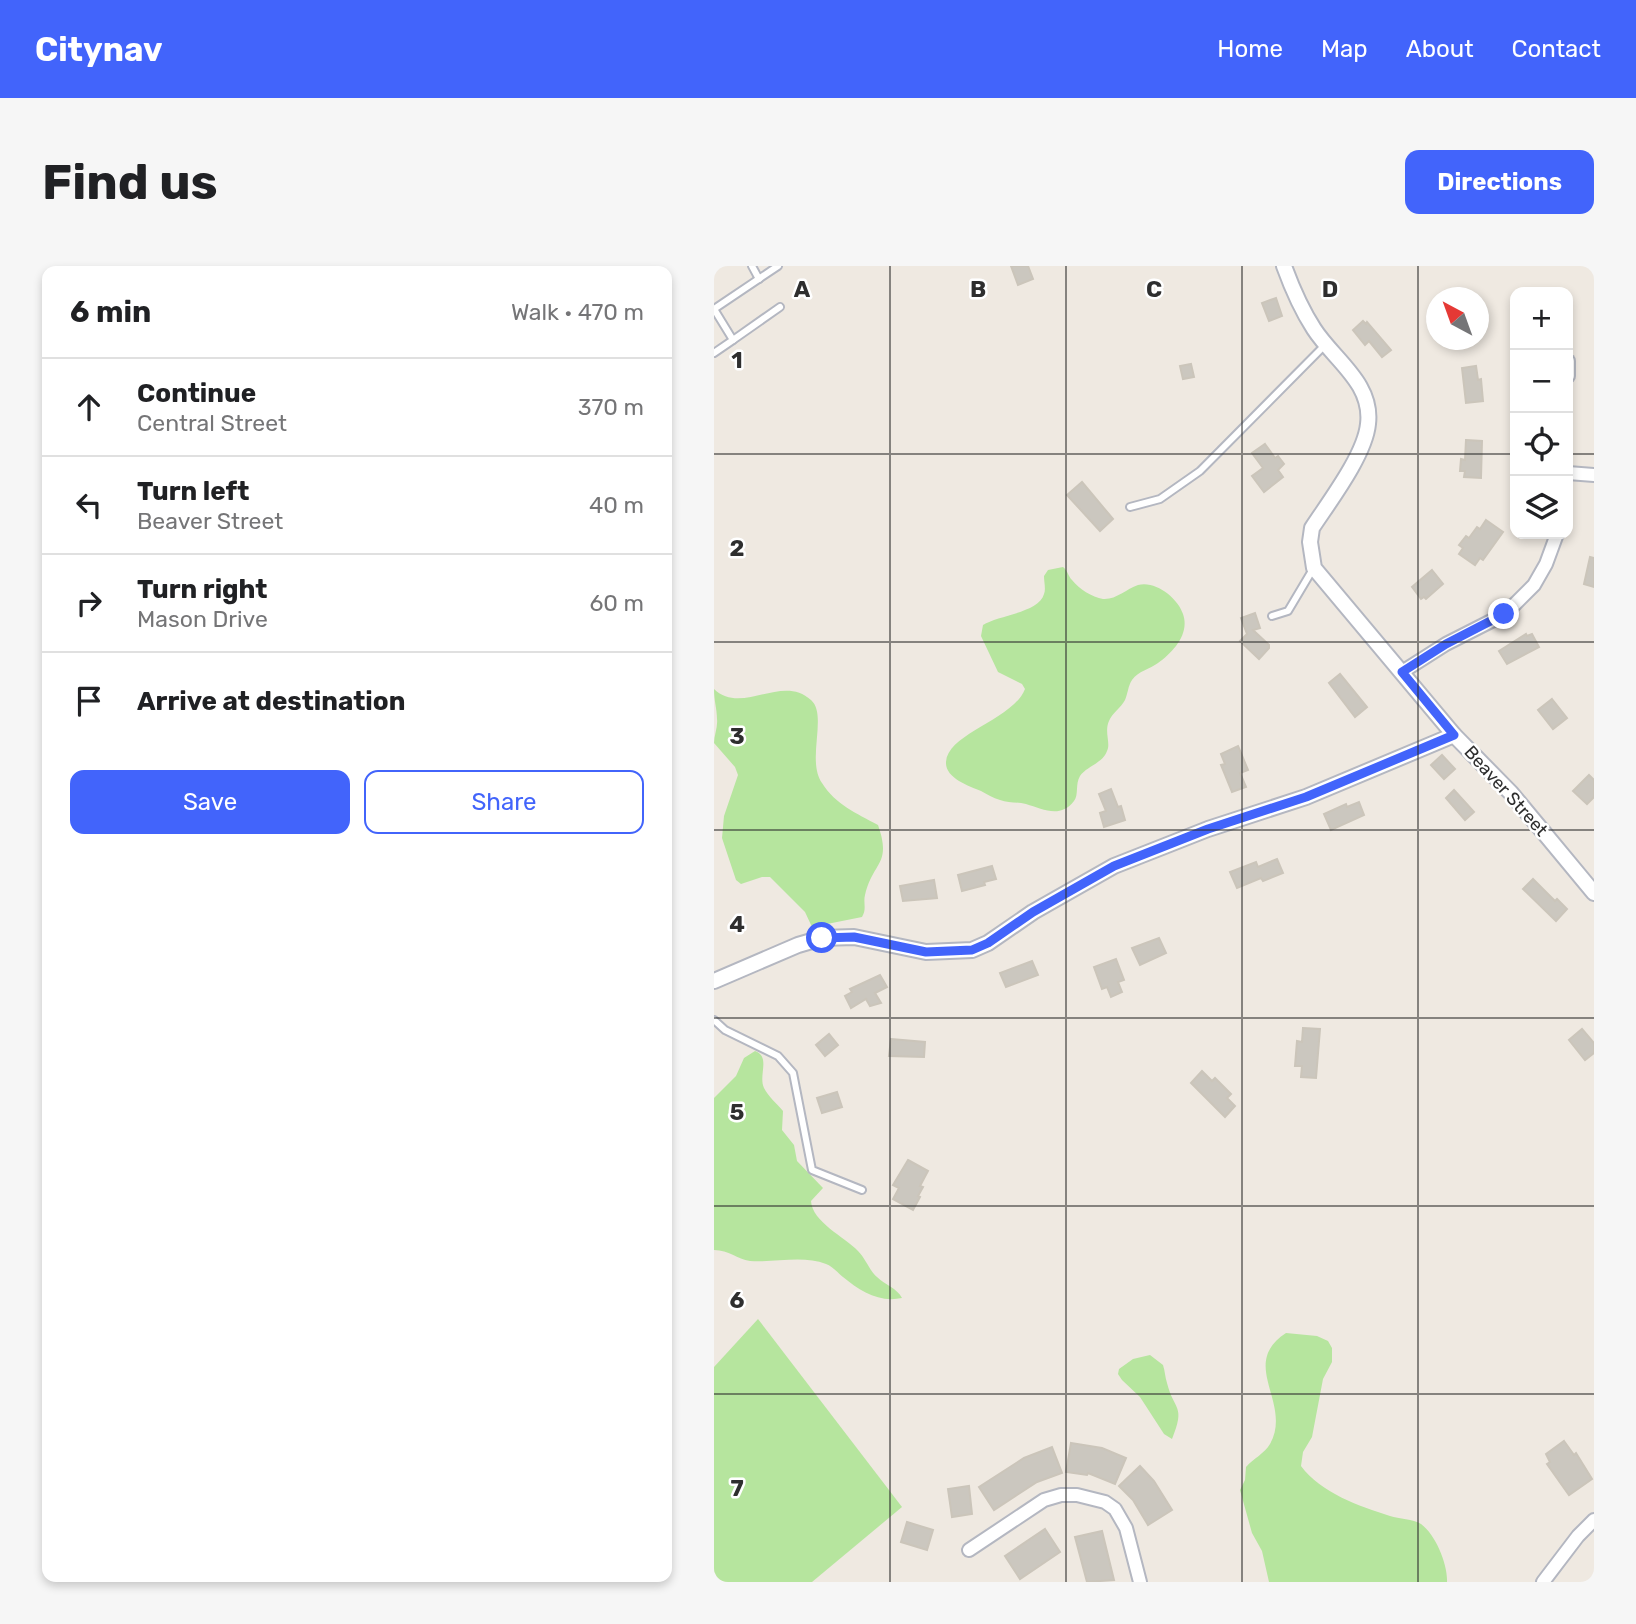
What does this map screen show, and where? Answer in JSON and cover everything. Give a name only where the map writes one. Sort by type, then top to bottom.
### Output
[{"type":"street","points":[[1284,266],[1303,311],[1325,345],[1366,395],[1368,424],[1352,465],[1312,528],[1310,542],[1314,568]]},
{"type":"street","points":[[1573,473],[1594,475]]},
{"type":"street","points":[[1402,672],[1446,644],[1504,614],[1534,585],[1546,564],[1555,539]]},
{"type":"street","name":"Beaver Street","points":[[1314,568],[1454,735],[1511,793],[1594,893]]},
{"type":"street","points":[[714,981],[797,945],[822,938],[854,937],[926,952],[972,950],[988,943],[1033,912],[1114,866],[1188,836],[1306,797],[1454,735]]},
{"type":"street","points":[[969,1550],[1044,1500],[1061,1495],[1077,1495],[1105,1502],[1115,1509],[1126,1528],[1140,1582]]},
{"type":"street","points":[[1543,1582],[1578,1535],[1594,1520]]},
{"type":"lane","points":[[752,266],[760,279]]},
{"type":"lane","points":[[733,340],[714,309],[778,266]]},
{"type":"lane","points":[[714,353],[780,307]]},
{"type":"lane","points":[[1130,507],[1160,499],[1200,471],[1325,345]]},
{"type":"lane","points":[[1272,617],[1288,611],[1314,568]]},
{"type":"lane","points":[[714,1020],[725,1030],[778,1056],[793,1073],[813,1170],[862,1190]]},
{"type":"green space","points":[[1063,567],[1078,586],[1103,599],[1117,596],[1138,585],[1152,585],[1171,596],[1185,621],[1179,642],[1169,654],[1132,680],[1125,700],[1109,721],[1107,751],[1102,759],[1080,776],[1074,801],[1063,810],[1051,811],[1003,801],[964,784],[949,773],[946,762],[949,752],[958,743],[1008,709],[1025,689],[1022,684],[998,672],[981,636],[983,625],[1026,610],[1041,600],[1045,588],[1044,576],[1048,570]]},
{"type":"green space","points":[[714,689],[725,696],[737,698],[775,692],[800,693],[816,707],[816,762],[822,783],[840,803],[878,825],[882,838],[882,856],[868,884],[862,917],[812,927],[805,912],[770,877],[741,884],[736,880],[722,838],[724,816],[738,775],[735,767],[714,743],[717,722]]},
{"type":"green space","points":[[755,1051],[762,1057],[764,1088],[783,1111],[782,1130],[794,1145],[797,1161],[823,1188],[811,1201],[817,1216],[858,1251],[874,1274],[902,1298],[885,1299],[870,1295],[830,1266],[817,1261],[750,1261],[714,1250],[714,1098],[736,1076],[744,1058]]},
{"type":"green space","points":[[758,1319],[902,1507],[812,1582],[714,1582],[714,1367]]},
{"type":"green space","points":[[1286,1333],[1317,1336],[1328,1341],[1332,1348],[1332,1362],[1323,1379],[1312,1437],[1303,1452],[1301,1466],[1319,1484],[1353,1503],[1421,1524],[1432,1535],[1440,1551],[1447,1582],[1269,1582],[1262,1551],[1252,1533],[1240,1490],[1245,1480],[1246,1467],[1268,1447],[1275,1429],[1266,1358],[1272,1345]]},
{"type":"green space","points":[[1150,1355],[1163,1365],[1177,1409],[1178,1420],[1172,1439],[1164,1434],[1140,1397],[1118,1374],[1119,1369],[1133,1359]]},
{"type":"building","points":[[1011,266],[1028,266],[1033,279],[1018,285]]},
{"type":"building","points":[[1276,298],[1282,316],[1269,321],[1262,303]]},
{"type":"building","points":[[1363,321],[1366,324],[1367,322],[1391,350],[1382,357],[1369,341],[1365,345],[1353,330]]},
{"type":"building","points":[[1191,364],[1194,377],[1183,379],[1180,366]]},
{"type":"building","points":[[1476,366],[1478,380],[1481,379],[1483,401],[1466,403],[1462,368]]},
{"type":"building","points":[[1466,440],[1482,441],[1481,478],[1464,477],[1465,471],[1460,471],[1461,459],[1465,460]]},
{"type":"building","points":[[1265,444],[1275,458],[1278,456],[1284,464],[1278,470],[1283,477],[1264,492],[1252,476],[1263,468],[1252,453]]},
{"type":"building","points":[[1082,482],[1113,519],[1100,531],[1067,495]]},
{"type":"building","points":[[1486,520],[1503,532],[1483,560],[1480,558],[1475,565],[1459,554],[1463,548],[1459,545],[1466,536],[1469,538],[1477,527],[1480,529]]},
{"type":"building","points":[[1590,557],[1594,558],[1594,587],[1584,584]]},
{"type":"building","points":[[1432,570],[1443,584],[1426,599],[1421,599],[1412,587]]},
{"type":"building","points":[[1255,613],[1260,628],[1253,630],[1269,645],[1259,659],[1240,641],[1247,634],[1241,618]]},
{"type":"building","points":[[1526,634],[1532,634],[1539,647],[1507,664],[1499,651]]},
{"type":"building","points":[[1340,674],[1367,707],[1355,717],[1329,683]]},
{"type":"building","points":[[1552,699],[1567,718],[1553,729],[1538,710]]},
{"type":"building","points":[[1238,746],[1248,770],[1240,773],[1246,787],[1232,792],[1221,765],[1225,764],[1221,754]]},
{"type":"building","points":[[1442,755],[1455,769],[1444,779],[1431,765]]},
{"type":"building","points":[[1589,775],[1594,780],[1594,797],[1587,804],[1573,791]]},
{"type":"building","points":[[1111,789],[1118,807],[1121,806],[1125,820],[1104,827],[1100,813],[1106,811],[1099,794]]},
{"type":"building","points":[[1454,790],[1474,812],[1465,820],[1446,798]]},
{"type":"building","points":[[1359,802],[1364,815],[1331,830],[1324,814],[1346,804],[1347,807]]},
{"type":"building","points":[[1277,859],[1283,873],[1237,888],[1230,872],[1256,862],[1258,867]]},
{"type":"building","points":[[992,866],[996,879],[962,891],[958,875]]},
{"type":"building","points":[[1533,879],[1567,909],[1556,921],[1523,889]]},
{"type":"building","points":[[934,880],[937,898],[903,901],[900,886]]},
{"type":"building","points":[[1159,938],[1166,953],[1140,965],[1132,948]]},
{"type":"building","points":[[1116,959],[1124,980],[1118,982],[1122,992],[1111,997],[1107,987],[1102,989],[1094,967]]},
{"type":"building","points":[[1032,961],[1038,975],[1006,987],[1000,973]]},
{"type":"building","points":[[880,975],[887,987],[875,993],[881,1003],[870,1006],[866,999],[851,1008],[845,996],[852,992],[850,989]]},
{"type":"building","points":[[1303,1028],[1320,1029],[1316,1078],[1301,1077],[1302,1066],[1295,1066],[1297,1041],[1302,1042]]},
{"type":"building","points":[[1582,1029],[1594,1043],[1594,1053],[1585,1060],[1569,1040]]},
{"type":"building","points":[[829,1034],[838,1045],[825,1056],[816,1045]]},
{"type":"building","points":[[891,1039],[925,1042],[924,1057],[889,1056]]},
{"type":"building","points":[[1202,1071],[1212,1081],[1215,1078],[1231,1094],[1227,1098],[1235,1106],[1225,1117],[1191,1083]]},
{"type":"building","points":[[837,1092],[842,1107],[822,1113],[817,1098]]},
{"type":"building","points":[[908,1160],[928,1171],[913,1210],[893,1199],[899,1188],[893,1185]]},
{"type":"building","points":[[1564,1441],[1574,1455],[1576,1453],[1592,1479],[1569,1495],[1547,1464],[1550,1462],[1546,1454]]},
{"type":"building","points":[[1071,1443],[1102,1448],[1126,1458],[1115,1484],[1088,1473],[1066,1472]]},
{"type":"building","points":[[1052,1447],[1062,1473],[1037,1482],[994,1510],[979,1487],[1024,1458]]},
{"type":"building","points":[[1140,1466],[1154,1481],[1172,1510],[1148,1525],[1133,1500],[1119,1486]]},
{"type":"building","points":[[969,1486],[972,1514],[952,1517],[948,1489]]},
{"type":"building","points":[[907,1522],[933,1530],[927,1550],[901,1542]]},
{"type":"building","points":[[1045,1529],[1060,1552],[1020,1579],[1005,1556]]},
{"type":"building","points":[[1102,1531],[1114,1580],[1087,1582],[1075,1537]]},
{"type":"route","points":[[822,938],[854,937],[926,952],[972,950],[1005,933],[1033,912],[1090,877],[1114,866],[1171,842],[1306,797],[1454,735],[1402,672],[1446,644],[1504,614]]}]
